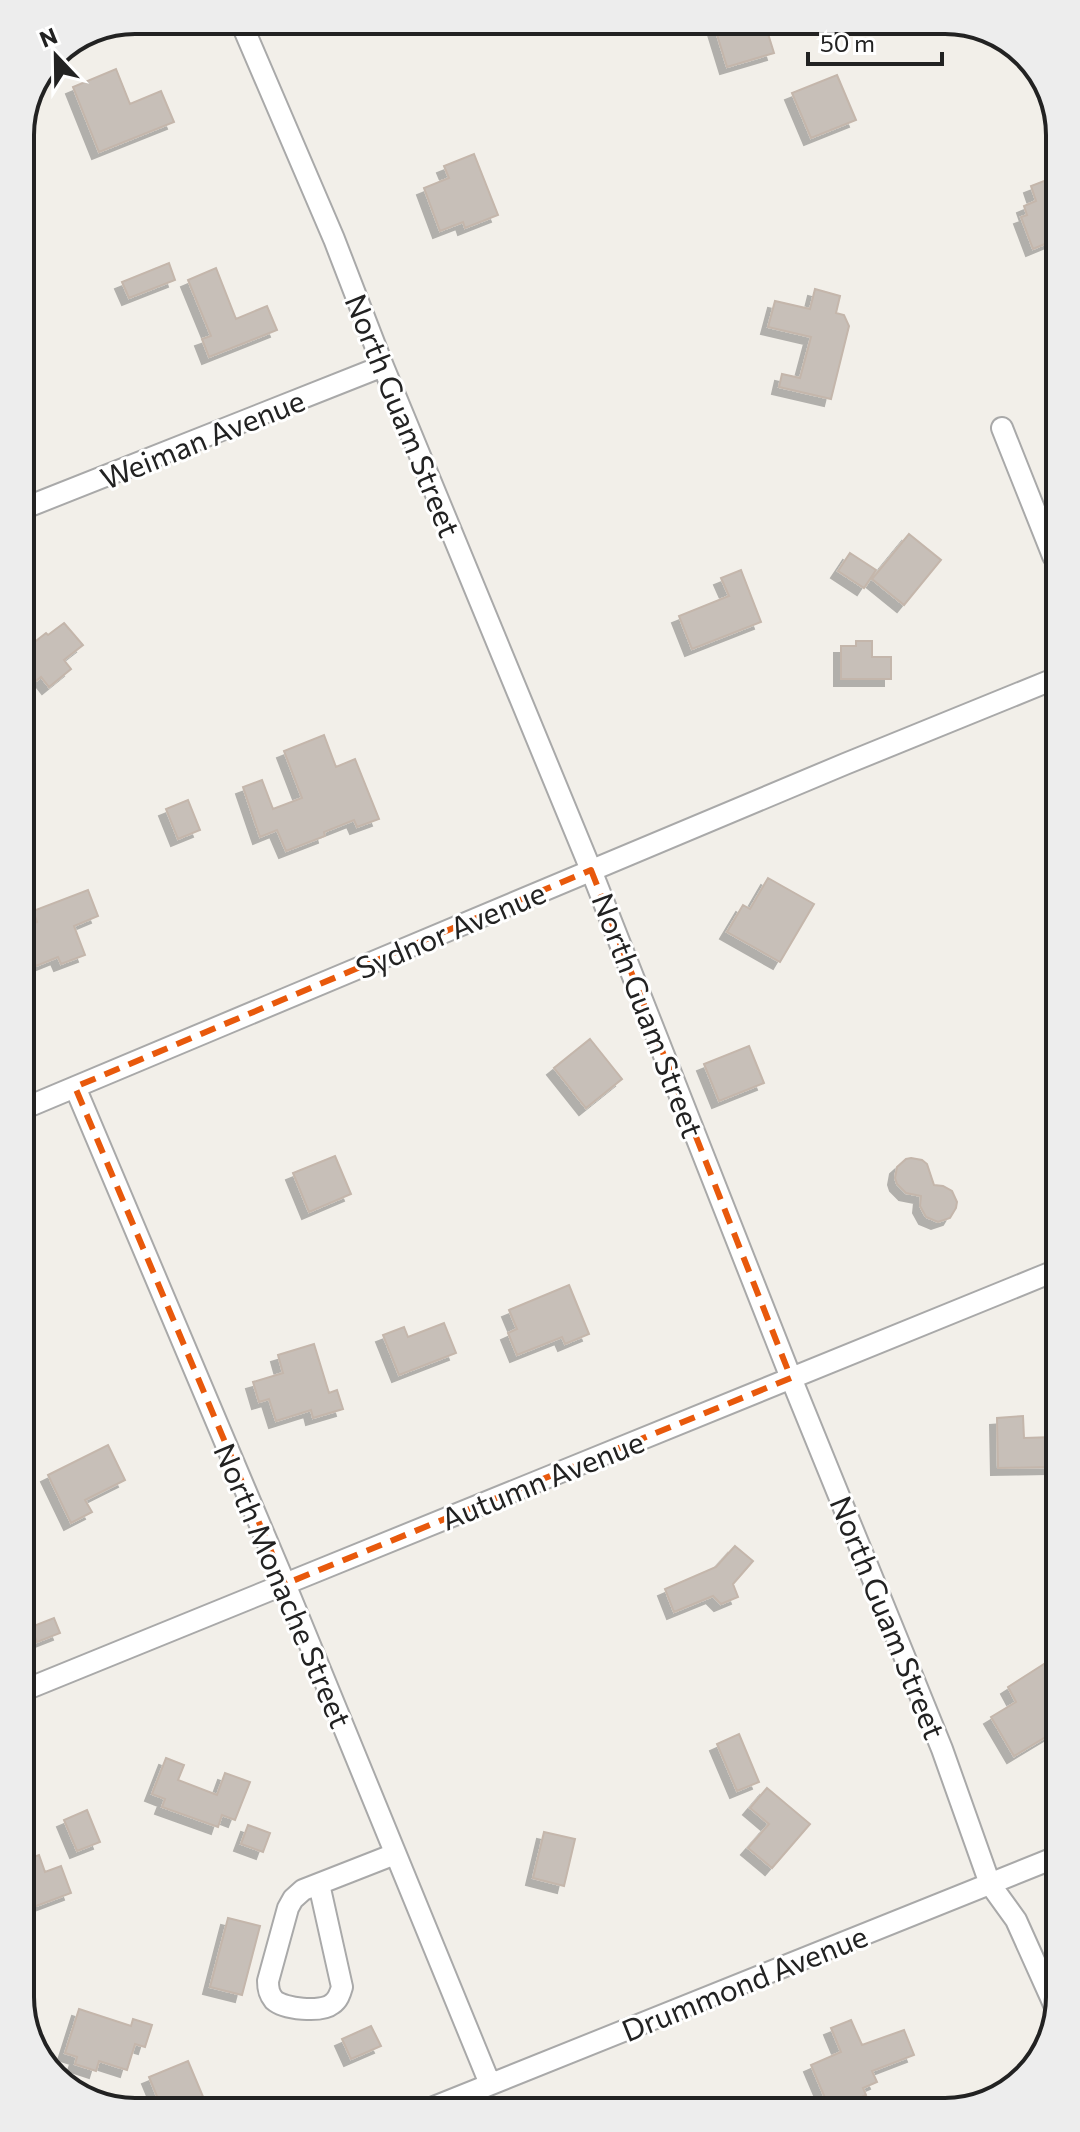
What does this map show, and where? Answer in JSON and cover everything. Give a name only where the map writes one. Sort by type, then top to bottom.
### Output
[{"type":"street","name":"North Guam Street","points":[[246,34],[334,239],[383,366],[591,870],[791,1378],[942,1749],[990,1884],[1016,1920],[1046,1987]]},
{"type":"street","name":"Weiman Avenue","points":[[34,504],[383,366]]},
{"type":"street","points":[[1002,428],[1046,538]]},
{"type":"street","name":"Sydnor Avenue","points":[[34,1104],[1046,682]]},
{"type":"street","name":"North Monache Street","points":[[75,1087],[285,1584],[490,2084]]},
{"type":"street","name":"Autumn Avenue","points":[[34,1686],[1046,1274]]},
{"type":"street","points":[[319,1884],[342,1987],[334,2003],[314,2010],[278,2003],[268,1989],[288,1908],[303,1890],[395,1854]]},
{"type":"street","name":"Drummond Avenue","points":[[456,2098],[1046,1861]]},
{"type":"highlighted area","points":[[591,870],[791,1378],[285,1584],[75,1087]]},
{"type":"building","points":[[717,34],[768,34],[774,53],[727,67]]},
{"type":"building","points":[[116,69],[130,104],[161,91],[174,122],[99,152],[73,87]]},
{"type":"building","points":[[837,75],[856,120],[811,138],[792,93]]},
{"type":"building","points":[[474,154],[498,215],[465,228],[463,222],[440,231],[424,188],[449,178],[444,166]]},
{"type":"building","points":[[1046,180],[1046,244],[1033,249],[1021,217],[1027,215],[1024,206],[1036,201],[1031,186]]},
{"type":"building","points":[[169,263],[175,280],[129,298],[122,282]]},
{"type":"building","points":[[216,268],[236,319],[267,306],[277,330],[209,357],[202,339],[211,336],[188,280]]},
{"type":"building","points":[[815,289],[840,296],[836,313],[844,315],[849,326],[831,399],[779,387],[782,374],[800,378],[811,337],[768,327],[775,301],[810,309]]},
{"type":"building","points":[[909,534],[941,560],[904,605],[872,579]]},
{"type":"building","points":[[850,553],[876,570],[864,588],[838,571]]},
{"type":"building","points":[[741,570],[761,622],[692,649],[679,616],[729,596],[721,578]]},
{"type":"building","points":[[64,623],[83,645],[64,660],[71,669],[49,687],[41,677],[34,682],[34,642],[46,633],[48,635]]},
{"type":"building","points":[[856,641],[872,641],[872,657],[891,657],[891,679],[841,679],[841,646],[856,646]]},
{"type":"building","points":[[324,735],[336,767],[355,759],[379,819],[357,827],[354,820],[324,832],[325,836],[286,851],[277,830],[260,837],[243,787],[262,780],[273,809],[302,798],[284,751]]},
{"type":"building","points":[[188,800],[200,830],[178,839],[166,809]]},
{"type":"building","points":[[768,878],[814,904],[780,962],[727,932],[743,905],[750,909]]},
{"type":"building","points":[[88,890],[98,916],[74,926],[85,955],[61,964],[58,957],[36,966],[34,923],[37,922],[34,911]]},
{"type":"building","points":[[590,1039],[622,1079],[586,1108],[554,1068]]},
{"type":"building","points":[[749,1046],[764,1083],[719,1101],[704,1064]]},
{"type":"building","points":[[335,1156],[351,1194],[309,1212],[293,1173]]},
{"type":"building","points":[[911,1158],[927,1164],[934,1185],[952,1191],[957,1202],[950,1218],[938,1222],[926,1217],[920,1206],[921,1196],[906,1193],[897,1184],[897,1167]]},
{"type":"building","points":[[569,1285],[589,1334],[565,1344],[562,1337],[517,1355],[508,1333],[517,1329],[509,1310]]},
{"type":"building","points":[[444,1323],[456,1353],[399,1375],[383,1335],[404,1327],[408,1337]]},
{"type":"building","points":[[314,1344],[329,1393],[337,1390],[343,1409],[313,1418],[311,1410],[276,1421],[269,1399],[259,1402],[253,1382],[283,1373],[278,1355]]},
{"type":"building","points":[[1023,1416],[1024,1438],[1046,1437],[1046,1467],[998,1468],[997,1418]]},
{"type":"building","points":[[108,1445],[125,1480],[85,1500],[92,1512],[71,1523],[48,1475]]},
{"type":"building","points":[[735,1546],[753,1561],[733,1584],[738,1597],[721,1604],[713,1596],[674,1612],[665,1589],[716,1567]]},
{"type":"building","points":[[54,1618],[60,1633],[37,1642],[34,1626]]},
{"type":"building","points":[[1046,1663],[1046,1737],[1014,1756],[991,1717],[1016,1702],[1008,1687]]},
{"type":"building","points":[[739,1734],[759,1782],[737,1791],[717,1744]]},
{"type":"building","points":[[166,1758],[184,1765],[178,1780],[217,1795],[225,1773],[250,1782],[235,1820],[222,1815],[218,1827],[162,1807],[165,1799],[152,1794]]},
{"type":"building","points":[[767,1788],[810,1824],[772,1868],[748,1848],[769,1824],[750,1808]]},
{"type":"building","points":[[87,1810],[100,1842],[77,1851],[64,1820]]},
{"type":"building","points":[[248,1825],[270,1833],[263,1852],[241,1844]]},
{"type":"building","points":[[544,1832],[575,1839],[564,1886],[533,1878]]},
{"type":"building","points":[[39,1855],[45,1872],[61,1866],[71,1893],[34,1907],[34,1857]]},
{"type":"building","points":[[228,1918],[260,1926],[242,1995],[210,1987]]},
{"type":"building","points":[[79,2009],[131,2026],[133,2019],[152,2025],[145,2047],[135,2044],[127,2070],[99,2061],[96,2071],[75,2064],[77,2057],[65,2053]]},
{"type":"building","points":[[851,2020],[862,2045],[904,2030],[914,2055],[872,2071],[877,2082],[863,2088],[866,2095],[859,2098],[825,2098],[811,2065],[841,2052],[831,2028]]},
{"type":"building","points":[[371,2026],[381,2046],[351,2059],[342,2039]]},
{"type":"building","points":[[188,2061],[204,2098],[158,2098],[149,2077]]}]
